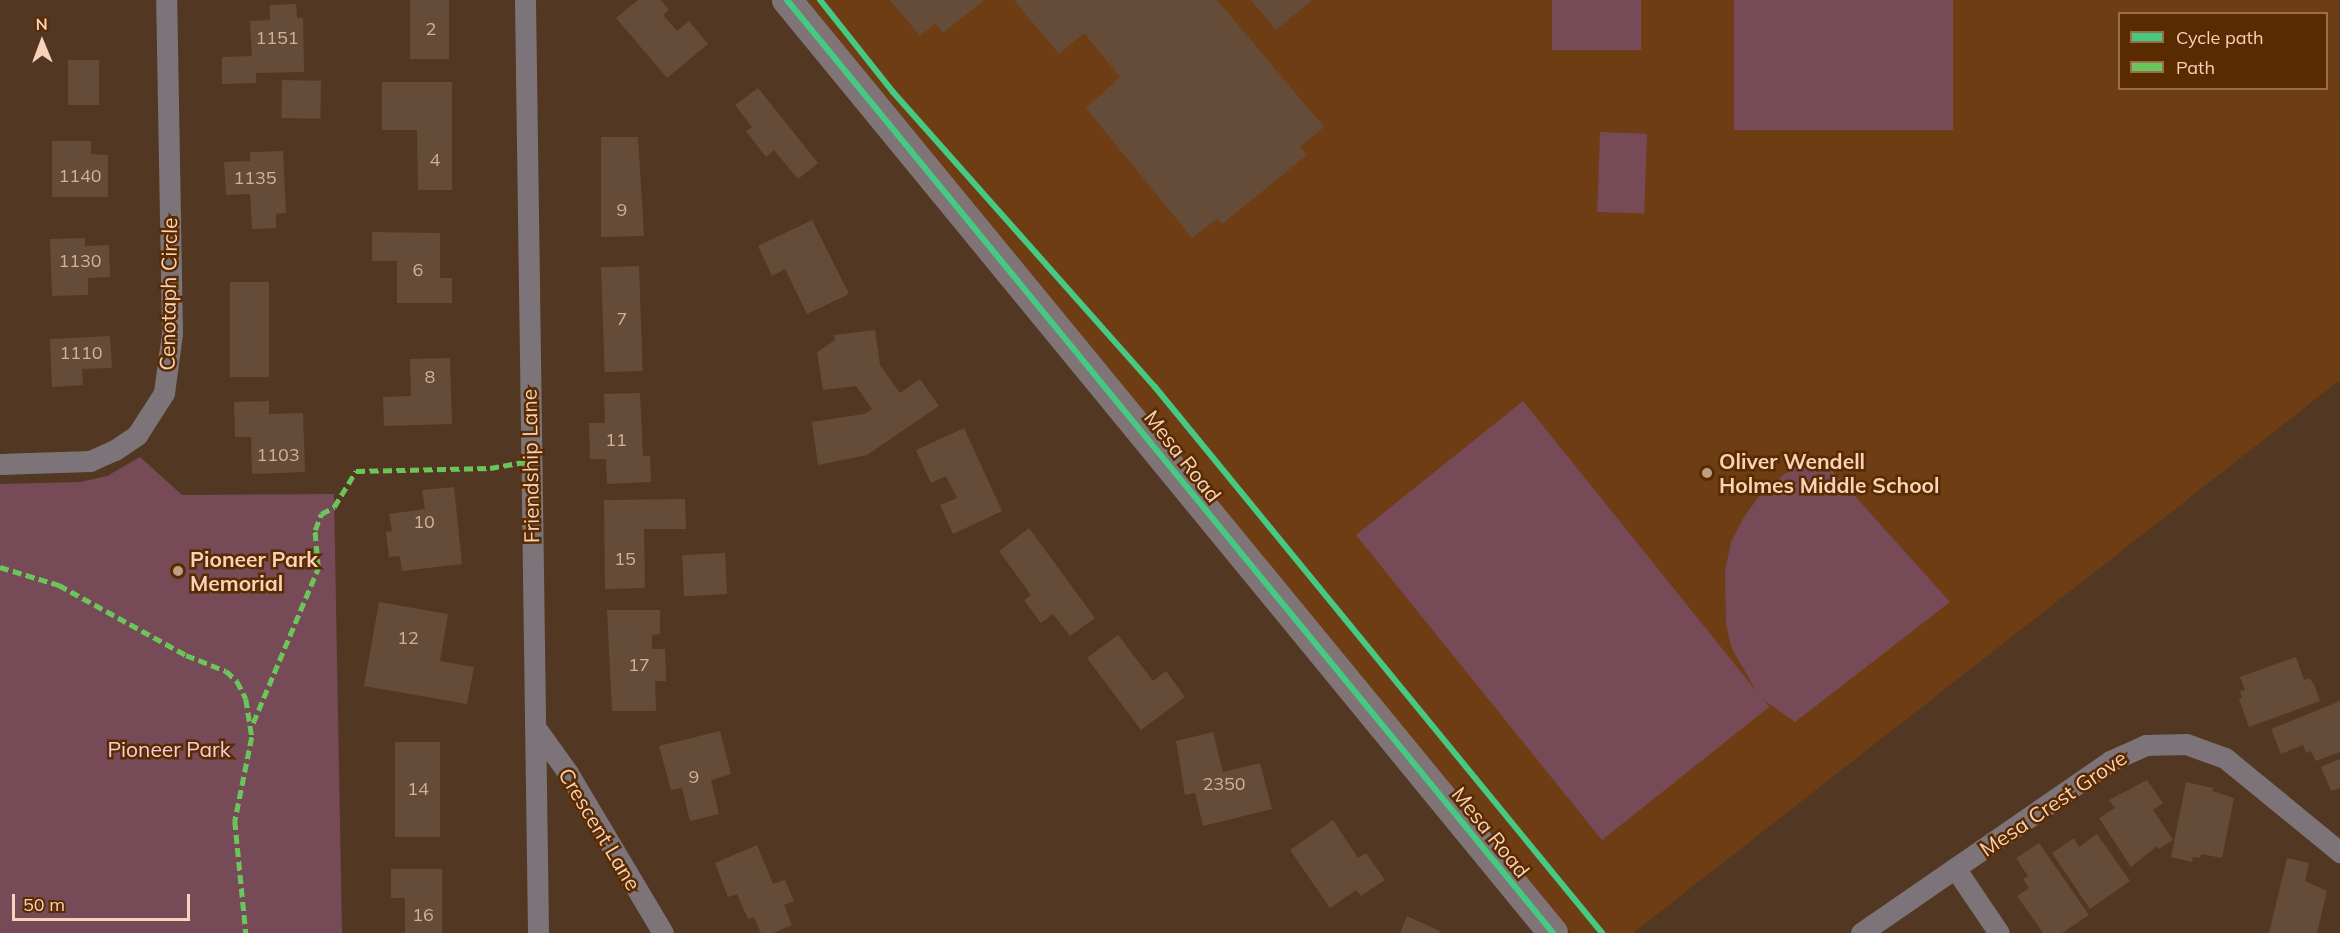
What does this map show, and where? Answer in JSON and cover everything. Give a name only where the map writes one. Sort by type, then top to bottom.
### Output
[{"type":"main road","name":"Mesa Road","points":[[787,0],[1553,933]]},
{"type":"street","name":"Cenotaph Circle","points":[[0,464],[90,460],[115,450],[137,435],[164,393],[172,333],[166,0]]},
{"type":"street","name":"Friendship Lane","points":[[525,0],[538,933]]},
{"type":"street","name":"Crescent Lane","points":[[535,727],[568,773],[663,933]]},
{"type":"street","name":"Mesa Crest Grove","points":[[1861,933],[2110,761],[2146,745],[2186,744],[2224,758],[2340,852]]},
{"type":"street","points":[[1955,868],[1999,933]]},
{"type":"shaded area","name":"Oliver Wendell Holmes Middle School","points":[[807,0],[2339,0],[2340,380],[1633,933],[1571,933]]},
{"type":"green space","points":[[1552,0],[1641,0],[1641,50],[1552,50]]},
{"type":"green space","points":[[1734,0],[1953,0],[1953,130],[1734,130]]},
{"type":"green space","points":[[1600,132],[1647,134],[1644,214],[1597,212]]},
{"type":"green space","points":[[1523,401],[1757,692],[1732,649],[1726,624],[1725,571],[1731,542],[1744,517],[1760,495],[1799,462],[1818,455],[1950,602],[1795,722],[1764,700],[1769,707],[1602,840],[1356,535]]},
{"type":"green space","name":"Pioneer Park","points":[[140,457],[182,495],[334,494],[342,933],[0,933],[0,484],[80,482],[107,476]]},
{"type":"building","points":[[410,0],[449,0],[449,59],[410,59]]},
{"type":"building","points":[[638,0],[661,0],[669,10],[663,15],[677,31],[689,21],[708,44],[667,78],[616,18]]},
{"type":"building","points":[[890,0],[984,0],[943,33],[935,23],[920,36]]},
{"type":"building","points":[[1014,0],[1217,0],[1324,127],[1300,147],[1307,155],[1222,224],[1217,219],[1192,238],[1086,108],[1120,77],[1084,33],[1059,54]]},
{"type":"building","points":[[1251,0],[1312,0],[1276,30]]},
{"type":"building","points":[[296,4],[297,18],[303,18],[304,72],[256,73],[256,83],[222,84],[222,57],[252,56],[250,21],[270,20],[270,5]]},
{"type":"building","points":[[68,60],[99,60],[99,105],[68,105]]},
{"type":"building","points":[[282,80],[321,81],[320,119],[281,118]]},
{"type":"building","points":[[382,82],[452,82],[452,190],[418,190],[417,130],[382,130]]},
{"type":"building","points":[[758,88],[818,163],[798,179],[774,150],[766,157],[746,131],[752,127],[735,105]]},
{"type":"building","points":[[601,137],[638,137],[644,236],[601,237]]},
{"type":"building","points":[[52,141],[91,141],[91,154],[108,155],[108,197],[52,197]]},
{"type":"building","points":[[283,151],[286,213],[276,214],[276,228],[252,229],[250,194],[226,195],[224,162],[250,161],[250,152]]},
{"type":"building","points":[[812,220],[849,294],[807,314],[785,269],[772,276],[758,246]]},
{"type":"building","points":[[372,232],[440,233],[440,278],[452,278],[452,303],[397,303],[397,261],[372,261]]},
{"type":"building","points":[[85,238],[85,246],[109,245],[110,277],[88,278],[88,295],[52,296],[50,239]]},
{"type":"building","points":[[639,266],[643,371],[605,372],[601,267]]},
{"type":"building","points":[[230,282],[269,282],[269,377],[230,377]]},
{"type":"building","points":[[875,330],[880,365],[900,393],[920,379],[939,406],[867,455],[818,465],[812,422],[864,414],[872,409],[856,386],[823,390],[817,352],[835,340],[834,335]]},
{"type":"building","points":[[110,336],[112,368],[82,369],[83,385],[52,387],[50,339]]},
{"type":"building","points":[[450,358],[452,424],[384,426],[383,397],[411,396],[410,359]]},
{"type":"building","points":[[640,393],[643,456],[650,456],[651,482],[607,484],[606,459],[590,459],[589,423],[605,423],[604,394]]},
{"type":"building","points":[[269,401],[269,414],[303,413],[305,472],[252,474],[251,437],[235,437],[234,402]]},
{"type":"building","points":[[964,428],[1002,511],[953,534],[940,505],[957,498],[946,476],[931,483],[916,450]]},
{"type":"building","points":[[454,487],[462,564],[402,571],[400,556],[389,557],[386,532],[392,531],[389,514],[425,509],[422,490]]},
{"type":"building","points":[[685,499],[686,529],[644,529],[645,588],[605,589],[604,500]]},
{"type":"building","points":[[1029,528],[1095,618],[1070,636],[1053,614],[1041,623],[1024,600],[1031,595],[999,551]]},
{"type":"building","points":[[725,553],[727,594],[684,596],[682,555]]},
{"type":"building","points":[[379,602],[448,614],[440,661],[474,667],[467,704],[364,686]]},
{"type":"building","points":[[607,610],[660,610],[660,634],[652,635],[652,649],[665,649],[666,681],[655,681],[656,711],[612,711]]},
{"type":"building","points":[[1118,635],[1153,681],[1166,671],[1185,697],[1141,730],[1087,658]]},
{"type":"building","points":[[2296,657],[2304,680],[2309,678],[2314,684],[2320,701],[2249,727],[2239,699],[2242,698],[2240,691],[2245,690],[2240,677]]},
{"type":"building","points":[[2340,701],[2340,752],[2316,761],[2311,751],[2306,753],[2303,745],[2281,754],[2271,729]]},
{"type":"building","points":[[720,731],[731,774],[711,780],[719,814],[690,821],[682,788],[671,790],[659,746]]},
{"type":"building","points":[[1213,732],[1223,772],[1260,763],[1272,809],[1203,826],[1195,793],[1185,795],[1176,741]]},
{"type":"building","points":[[395,742],[440,742],[440,837],[395,837]]},
{"type":"building","points":[[2340,759],[2340,788],[2331,791],[2321,767]]},
{"type":"building","points":[[2147,780],[2163,803],[2153,810],[2173,840],[2159,849],[2157,846],[2131,867],[2099,818],[2115,808],[2109,800]]},
{"type":"building","points":[[2186,782],[2213,788],[2212,791],[2234,798],[2222,858],[2201,854],[2200,858],[2193,857],[2192,862],[2171,857]]},
{"type":"building","points":[[1333,820],[1358,858],[1366,853],[1385,880],[1361,896],[1356,890],[1330,908],[1290,850]]},
{"type":"building","points":[[2097,834],[2130,881],[2090,909],[2052,853],[2074,838],[2079,847]]},
{"type":"building","points":[[2039,843],[2089,915],[2062,933],[2043,933],[2017,896],[2029,888],[2023,879],[2028,876],[2016,858]]},
{"type":"building","points":[[757,845],[773,884],[785,880],[794,901],[784,905],[792,925],[773,933],[761,933],[754,917],[748,919],[737,894],[728,897],[715,863]]},
{"type":"building","points":[[2287,858],[2309,863],[2305,881],[2327,891],[2317,933],[2269,933]]},
{"type":"building","points":[[391,869],[442,869],[442,933],[405,933],[405,898],[391,898]]},
{"type":"building","points":[[1407,916],[1440,931],[1439,933],[1400,933]]},
{"type":"marked path","points":[[253,723],[318,568],[315,530],[321,514],[334,507],[356,471],[490,468],[530,461]]},
{"type":"marked path","points":[[0,567],[59,585],[186,655],[226,671],[237,681],[246,699],[252,737],[235,821],[246,933]]},
{"type":"cycle path","points":[[787,0],[1553,933]]},
{"type":"cycle path","points":[[820,0],[893,92],[1155,387],[1602,933]]},
{"type":"place","name":"Oliver Wendell Holmes Middle School","points":[[1707,473]]},
{"type":"place","name":"Pioneer Park Memorial","points":[[178,571]]}]
